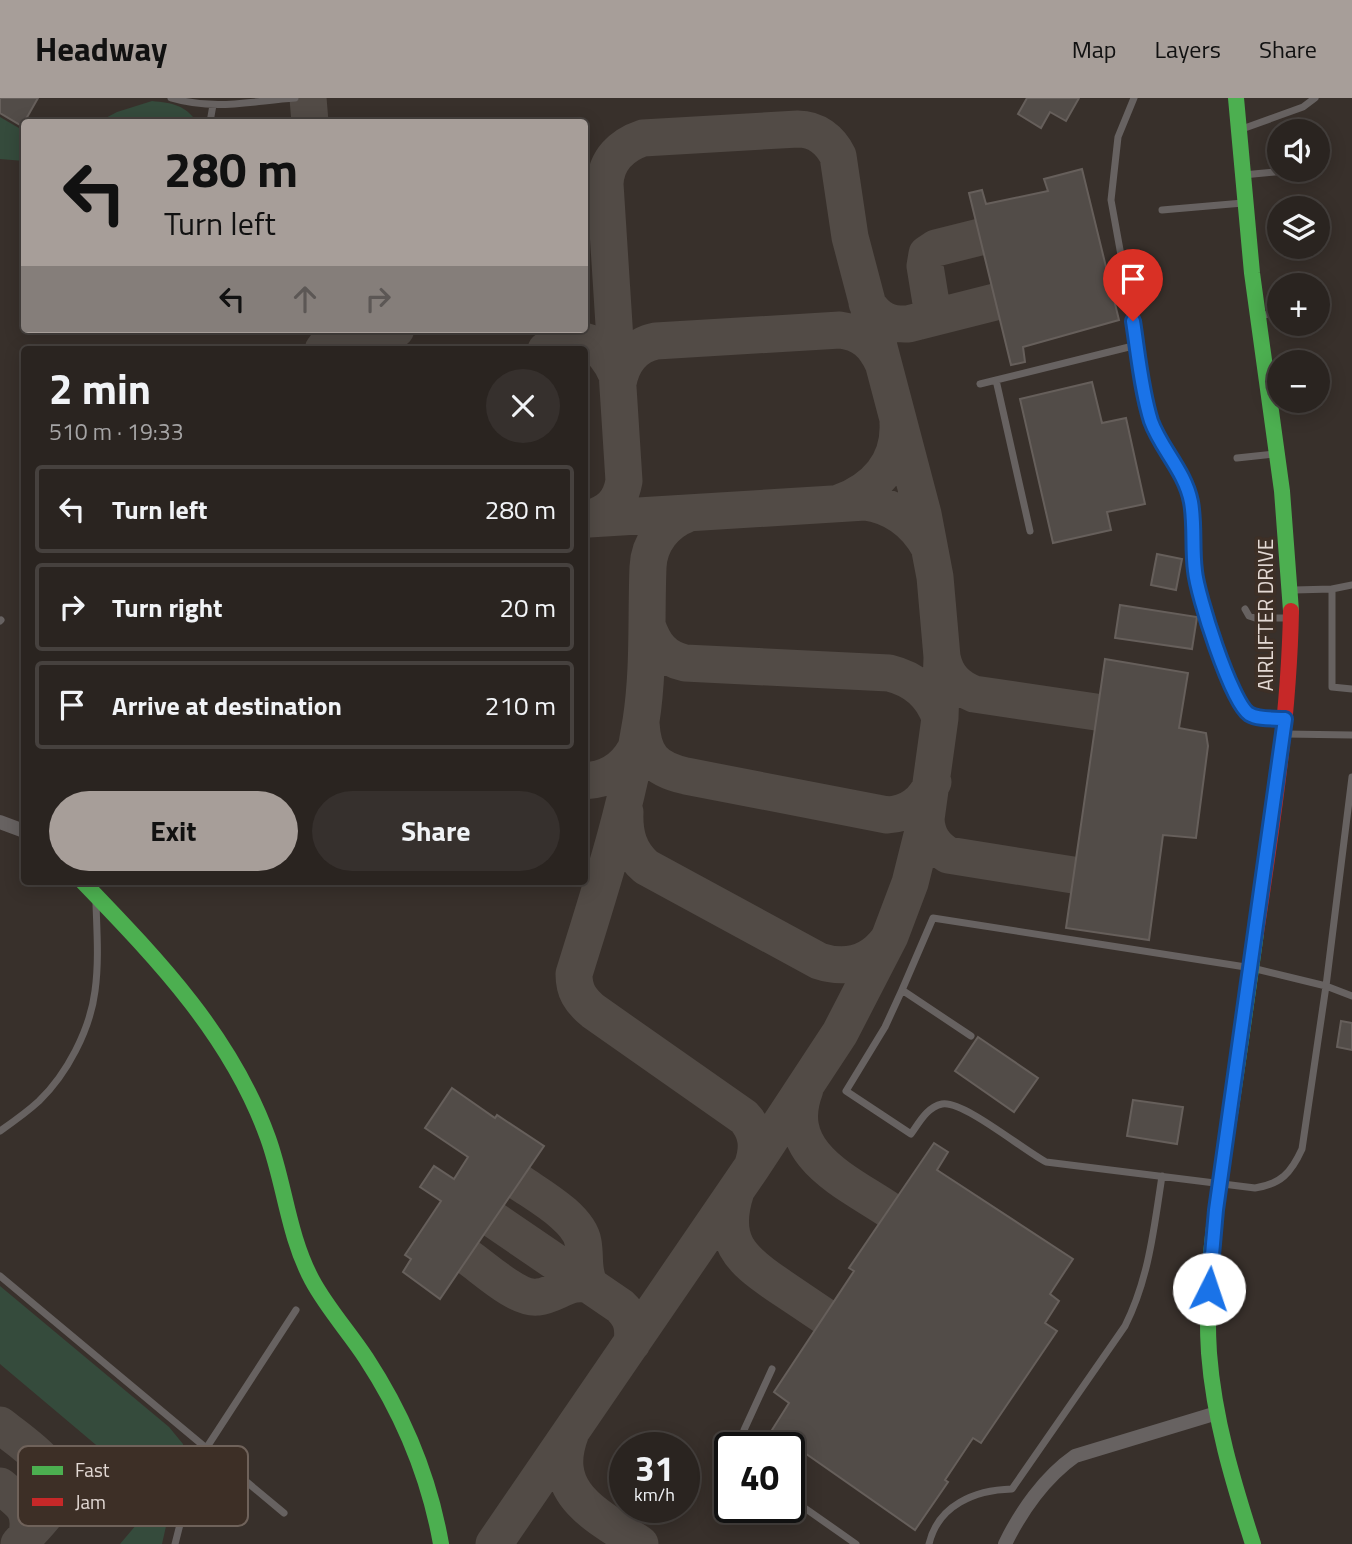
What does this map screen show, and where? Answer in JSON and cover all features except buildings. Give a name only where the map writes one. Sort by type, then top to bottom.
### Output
[{"type":"street","name":"AIRLIFTER DRIVE","points":[[1236,98],[1244,203],[1279,454],[1289,591],[1285,726],[1220,1182],[1209,1289],[1208,1330],[1217,1413],[1253,1544]]},
{"type":"street","points":[[0,822],[21,830]]},
{"type":"street","points":[[95,889],[174,977],[218,1034],[239,1073],[268,1139],[304,1262],[317,1287],[384,1386],[407,1430],[429,1486],[441,1544]]},
{"type":"street","points":[[1004,1544],[1041,1488],[1075,1456],[1217,1413]]},
{"type":"lane","points":[[172,98],[189,103],[227,106],[295,98]]},
{"type":"lane","points":[[1134,98],[1118,137],[1112,171],[1111,200],[1151,421],[1185,481],[1191,501],[1195,571],[1200,601],[1232,686],[1241,706],[1250,715],[1285,726],[1352,735]]},
{"type":"lane","points":[[1238,131],[1303,107],[1315,98]]},
{"type":"lane","points":[[211,119],[213,105]]},
{"type":"lane","points":[[1241,176],[1267,173]]},
{"type":"lane","points":[[1162,210],[1244,203]]},
{"type":"lane","points":[[1258,316],[1267,314]]},
{"type":"lane","points":[[981,384],[1137,345]]},
{"type":"lane","points":[[996,380],[1030,531]]},
{"type":"lane","points":[[1237,458],[1279,454]]},
{"type":"lane","points":[[1289,591],[1352,585]]},
{"type":"lane","points":[[1332,589],[1332,687],[1352,690]]},
{"type":"lane","points":[[1245,609],[1249,616],[1255,618],[1289,618]]},
{"type":"lane","points":[[1352,777],[1326,986],[1302,1149],[1296,1163],[1286,1175],[1271,1186],[1255,1188],[1046,1162],[968,1111],[953,1105],[942,1104],[932,1109],[911,1134],[846,1091],[885,1027],[933,918],[1252,968],[1326,986],[1352,996]]},
{"type":"lane","points":[[0,1131],[39,1100],[64,1071],[84,1031],[95,993],[95,889]]},
{"type":"lane","points":[[902,990],[971,1036]]},
{"type":"lane","points":[[929,1544],[941,1517],[953,1506],[990,1489],[1012,1489],[1125,1326],[1145,1277],[1162,1176]]},
{"type":"lane","points":[[0,1276],[206,1446]]},
{"type":"lane","points":[[208,1446],[296,1310]]},
{"type":"lane","points":[[744,1432],[772,1369]]},
{"type":"lane","points":[[248,1482],[284,1513]]},
{"type":"lane","points":[[805,1508],[856,1544]]},
{"type":"lane","points":[[175,1544],[180,1526]]},
{"type":"green space","points":[[152,101],[178,106],[194,119],[104,119]]},
{"type":"green space","points":[[0,117],[21,129],[21,161],[0,159]]},
{"type":"green space","points":[[0,1286],[169,1427],[183,1446],[97,1446],[0,1364]]},
{"type":"green space","points":[[135,1526],[166,1526],[162,1544],[120,1544]]},
{"type":"taxiway","points":[[308,98],[310,119]]},
{"type":"taxiway","points":[[494,1544],[752,1167],[840,1033],[890,936],[910,883],[926,819],[940,718],[942,657],[935,577],[923,514],[850,237],[838,156],[827,140],[816,133],[798,129],[643,138],[622,149],[612,161],[605,184],[624,481],[613,506],[589,519]]},
{"type":"taxiway","points":[[920,321],[929,315],[932,309],[925,266],[927,254],[936,248],[980,237]]},
{"type":"taxiway","points":[[867,303],[884,320],[908,324],[995,302]]},
{"type":"taxiway","points":[[618,383],[631,356],[642,346],[656,341],[840,330],[867,341],[883,363]]},
{"type":"taxiway","points":[[326,346],[332,333]]},
{"type":"taxiway","points":[[369,333],[383,333]]},
{"type":"taxiway","points":[[553,346],[568,340],[588,342],[604,354],[617,375]]},
{"type":"taxiway","points":[[839,503],[864,491],[883,473],[895,451],[898,423]]},
{"type":"taxiway","points":[[589,519],[865,502],[885,507],[903,517],[929,547]]},
{"type":"taxiway","points":[[687,514],[665,528],[655,542],[649,558],[646,663],[641,721],[621,817],[574,980],[579,995],[593,1011],[744,1117],[756,1140],[752,1167]]},
{"type":"taxiway","points":[[647,625],[660,650],[685,663],[889,673],[906,679],[921,689],[937,709],[940,718]]},
{"type":"taxiway","points":[[942,657],[953,680],[974,694],[1096,712]]},
{"type":"taxiway","points":[[641,723],[644,744],[652,759],[658,765],[686,776],[887,815],[915,806],[933,782]]},
{"type":"taxiway","points":[[588,780],[614,773],[626,763],[635,750]]},
{"type":"taxiway","points":[[625,812],[625,828],[629,842],[635,855],[646,867],[819,961],[839,965],[857,963],[874,954],[888,940]]},
{"type":"taxiway","points":[[926,819],[932,840],[948,855],[1073,875]]},
{"type":"taxiway","points":[[805,1089],[800,1112],[802,1131],[809,1148],[837,1176],[889,1210]]},
{"type":"taxiway","points":[[519,1182],[557,1208],[574,1224],[583,1242],[585,1269],[590,1285]]},
{"type":"taxiway","points":[[736,1191],[730,1223],[736,1247],[743,1257],[764,1276],[824,1316]]},
{"type":"taxiway","points":[[494,1220],[620,1306],[631,1323],[632,1343]]},
{"type":"taxiway","points":[[468,1257],[512,1289],[530,1297],[545,1296],[576,1284],[590,1285]]},
{"type":"taxiway","points":[[0,1425],[26,1446]]},
{"type":"taxiway","points":[[571,1432],[565,1453],[566,1472],[571,1487],[593,1512],[640,1544]]},
{"type":"taxiway","points":[[0,1486],[18,1501]]},
{"type":"taxiway","points":[[27,1534],[28,1526]]},
{"type":"taxiway","points":[[19,1544],[35,1526]]},
{"type":"traffic: fast","points":[[1236,98],[1252,273],[1282,491],[1291,611]]},
{"type":"traffic: fast","points":[[86,885],[189,1000],[234,1065],[268,1138],[304,1263],[324,1300],[380,1380],[403,1424],[430,1494],[441,1544]]},
{"type":"traffic: fast","points":[[1253,1544],[1220,1426],[1209,1353],[1208,1296],[1216,1211],[1256,933]]},
{"type":"traffic: jam","points":[[1256,933],[1283,732],[1291,611]]},
{"type":"route","points":[[1133,321],[1151,421],[1185,481],[1191,501],[1195,571],[1200,601],[1232,686],[1241,706],[1250,715],[1285,719],[1216,1210],[1209,1289]]}]
